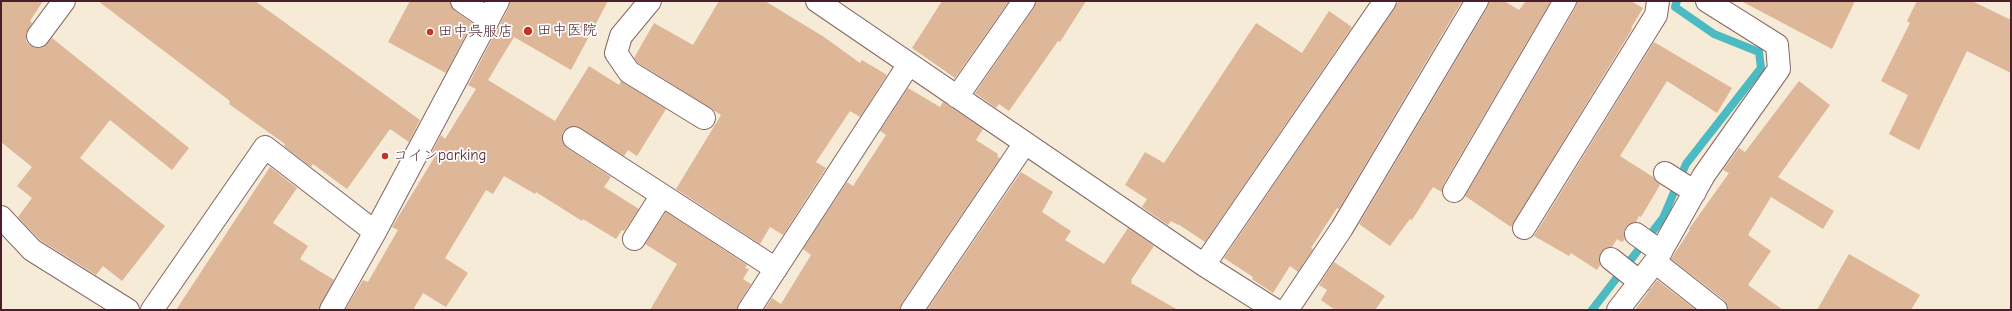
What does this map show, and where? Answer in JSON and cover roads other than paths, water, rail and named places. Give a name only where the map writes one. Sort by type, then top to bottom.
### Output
[{"type":"street","points":[[38,36],[64,1]]},
{"type":"street","points":[[331,310],[375,232],[493,10],[462,1]]},
{"type":"street","points":[[650,1],[648,6],[621,36],[616,53],[629,72],[704,118]]},
{"type":"street","points":[[957,97],[1024,1]]},
{"type":"street","points":[[1204,265],[1384,1]]},
{"type":"street","points":[[1287,310],[1342,228],[1477,1]]},
{"type":"street","points":[[1454,191],[1565,1]]},
{"type":"street","points":[[1524,228],[1656,15],[1658,1]]},
{"type":"street","points":[[1618,310],[1658,257],[1704,175],[1779,69],[1777,45],[1707,1]]},
{"type":"street","points":[[822,2],[909,64],[1204,265],[1275,310]]},
{"type":"street","points":[[749,310],[909,64]]},
{"type":"street","points":[[574,138],[776,269]]},
{"type":"street","points":[[912,310],[1025,143]]},
{"type":"street","points":[[152,310],[265,147],[375,232]]},
{"type":"street","points":[[1665,173],[1695,192]]},
{"type":"street","points":[[634,239],[662,195]]},
{"type":"street","points":[[1,217],[32,250],[128,310]]},
{"type":"street","points":[[1636,234],[1658,257],[1716,310]]},
{"type":"street","points":[[1611,259],[1640,282]]},
{"type":"waterway","points":[[1592,310],[1663,218],[1686,164],[1761,68],[1759,52],[1714,34],[1675,7],[1677,1]]},
{"type":"place","name":"田中医院","points":[[528,31]]},
{"type":"place","name":"田中呉服店","points":[[430,32]]},
{"type":"place","name":"コインparking","points":[[385,156]]}]
